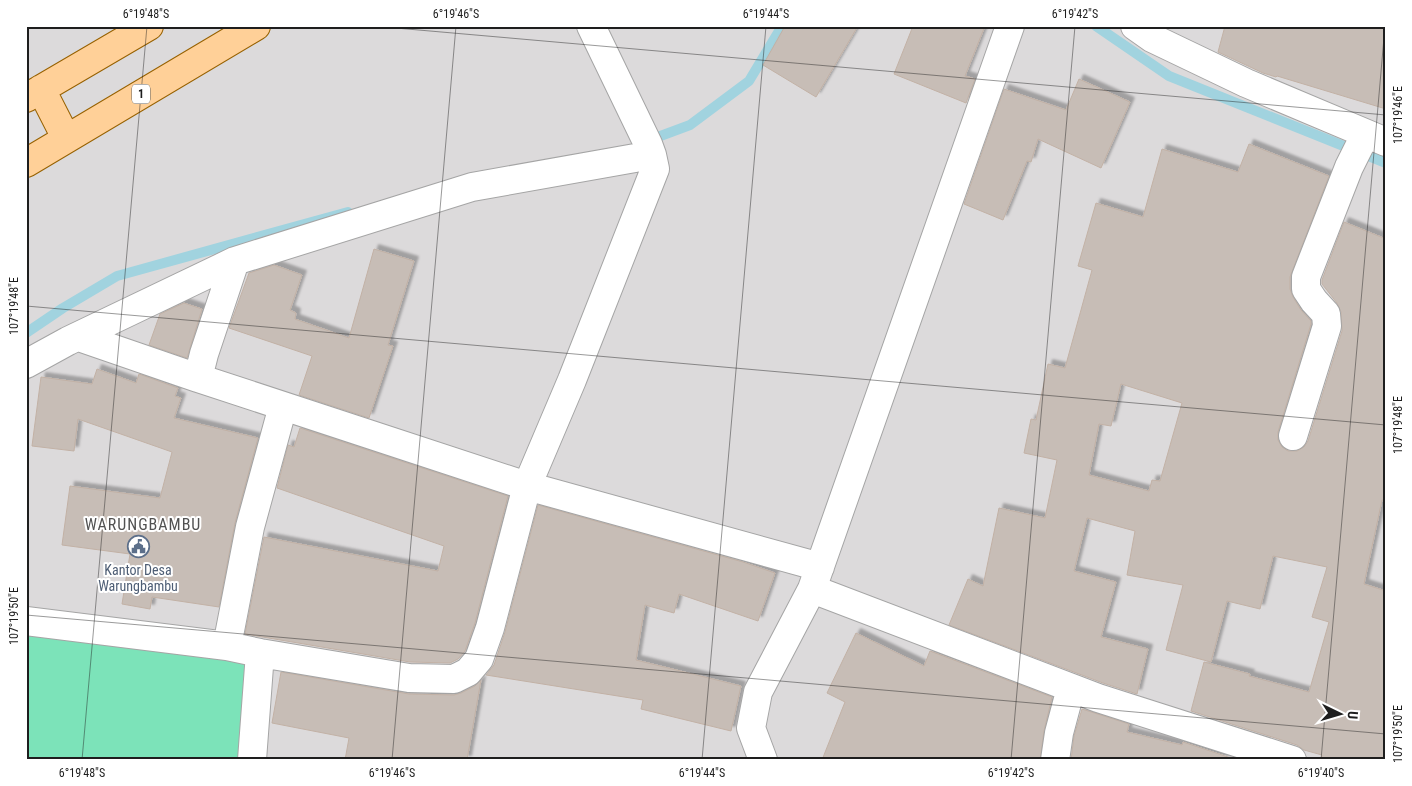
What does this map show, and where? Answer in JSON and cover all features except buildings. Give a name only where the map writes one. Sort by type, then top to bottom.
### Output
[{"type":"main road","points":[[66,138],[34,94],[149,26]]},
{"type":"main road","name":"1","points":[[26,163],[256,26]]},
{"type":"street","points":[[26,621],[227,646],[409,678],[454,679],[468,672],[479,659],[490,628],[526,486],[572,380],[655,169],[649,145],[591,26]]},
{"type":"street","points":[[763,760],[751,728],[758,692],[816,578],[1010,26]]},
{"type":"street","points":[[1134,26],[1152,38],[1246,83],[1365,147],[1306,277],[1306,289],[1326,314],[1327,326],[1293,436]]},
{"type":"street","points":[[26,364],[68,341],[235,261],[472,188],[649,145]]},
{"type":"street","points":[[198,378],[204,354],[235,261]]},
{"type":"street","points":[[79,337],[526,486],[816,578],[1071,688],[1292,760]]},
{"type":"street","points":[[227,646],[250,527],[283,406]]},
{"type":"street","points":[[252,760],[260,653]]},
{"type":"street","points":[[1055,760],[1071,688]]},
{"type":"shaded area","points":[[26,26],[1386,26],[1386,760],[26,760]]},
{"type":"green space","points":[[26,628],[260,653],[252,760],[26,760]]},
{"type":"waterway","points":[[647,141],[690,125],[749,81],[782,26]]},
{"type":"waterway","points":[[1096,26],[1169,76],[1386,163]]},
{"type":"waterway","points":[[26,333],[63,308],[117,276],[348,212]]},
{"type":"place","name":"Kantor Desa Warungbambu","points":[[138,547]]},
{"type":"district","name":"WARUNGBAMBU","points":[[143,524]]}]
